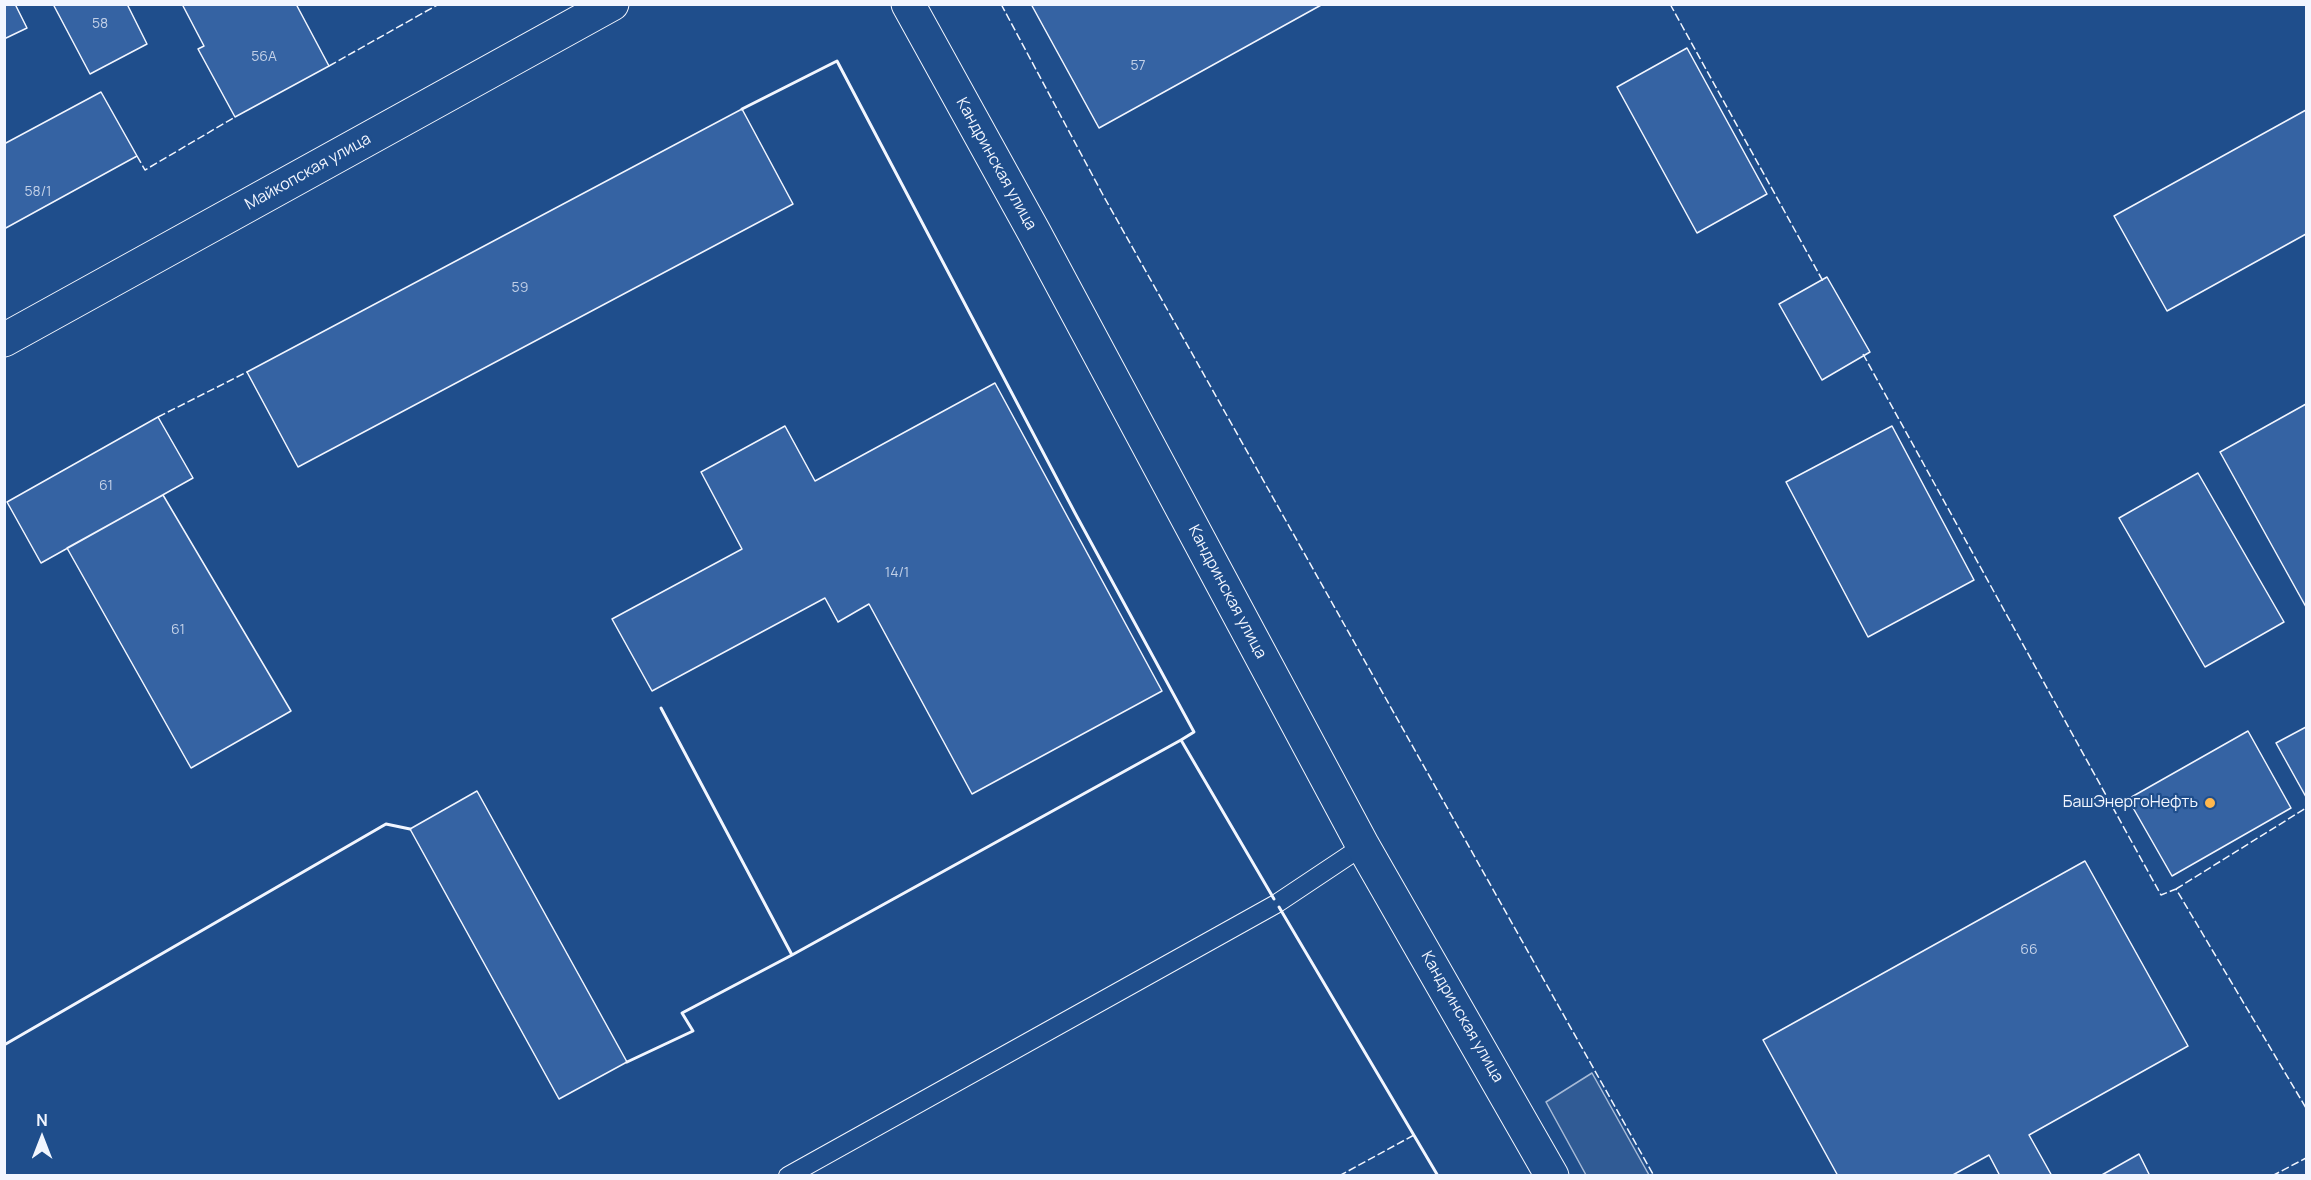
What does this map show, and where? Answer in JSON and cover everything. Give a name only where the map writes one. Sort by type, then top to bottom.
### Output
[{"type":"street","name":"Майкопская улица","points":[[4,340],[612,4]]},
{"type":"street","name":"Кандринская улица","points":[[908,4],[1046,252],[1363,846],[1552,1176]]},
{"type":"lane","points":[[788,1176],[1276,904],[1363,846]]},
{"type":"shaded area","points":[[1592,1073],[1649,1175],[1586,1175],[1546,1102]]},
{"type":"building","points":[[4,4],[15,4],[27,28],[4,39]]},
{"type":"building","points":[[53,4],[127,4],[147,44],[90,74]]},
{"type":"building","points":[[182,4],[296,4],[329,66],[235,117],[198,49],[204,46]]},
{"type":"building","points":[[1031,4],[1323,4],[1099,128]]},
{"type":"building","points":[[1687,48],[1767,194],[1697,233],[1617,87]]},
{"type":"building","points":[[101,92],[137,156],[4,229],[4,144]]},
{"type":"building","points":[[742,109],[793,204],[298,467],[247,372]]},
{"type":"building","points":[[2306,110],[2306,234],[2167,311],[2114,216]]},
{"type":"building","points":[[1827,277],[1870,352],[1822,380],[1779,304]]},
{"type":"building","points":[[995,383],[1162,691],[972,794],[869,604],[838,622],[825,598],[652,691],[612,619],[742,549],[701,472],[785,426],[815,481]]},
{"type":"building","points":[[2306,404],[2306,607],[2220,452]]},
{"type":"building","points":[[158,417],[193,478],[41,563],[7,502]]},
{"type":"building","points":[[1892,426],[1974,580],[1868,637],[1786,482]]},
{"type":"building","points":[[2198,473],[2284,622],[2205,667],[2119,518]]},
{"type":"building","points":[[163,495],[291,711],[191,768],[67,548]]},
{"type":"building","points":[[2306,727],[2306,797],[2276,743]]},
{"type":"building","name":"БашЭнергоНефть","points":[[2248,731],[2291,808],[2172,876],[2128,799]]},
{"type":"building","points":[[477,791],[627,1062],[559,1099],[410,829]]},
{"type":"building","points":[[2085,861],[2188,1046],[2029,1135],[2052,1176],[2000,1176],[1989,1155],[1951,1176],[1838,1176],[1763,1040]]},
{"type":"building","points":[[2139,1154],[2150,1176],[2100,1176]]},
{"type":"fence","points":[[329,66],[439,4]]},
{"type":"fence","points":[[1001,4],[1103,195],[1654,1176]]},
{"type":"fence","points":[[1670,4],[1824,283]]},
{"type":"fence","points":[[137,156],[145,170],[235,117]]},
{"type":"fence","points":[[1863,354],[2161,895],[2176,889],[2306,1108]]},
{"type":"fence","points":[[158,417],[247,372]]},
{"type":"fence","points":[[2176,889],[2306,808]]},
{"type":"fence","points":[[1339,1176],[1414,1135]]},
{"type":"fence","points":[[2272,1176],[2306,1158]]},
{"type":"wall","points":[[742,109],[837,61],[1075,513],[1194,732],[1181,740],[1274,899]]},
{"type":"wall","points":[[661,708],[792,955]]},
{"type":"wall","points":[[627,1062],[693,1031],[682,1013],[792,955],[1181,740]]},
{"type":"wall","points":[[4,1045],[386,824],[410,829]]},
{"type":"wall","points":[[1279,907],[1438,1176]]},
{"type":"place","name":"БашЭнергоНефть","points":[[2210,803]]}]
